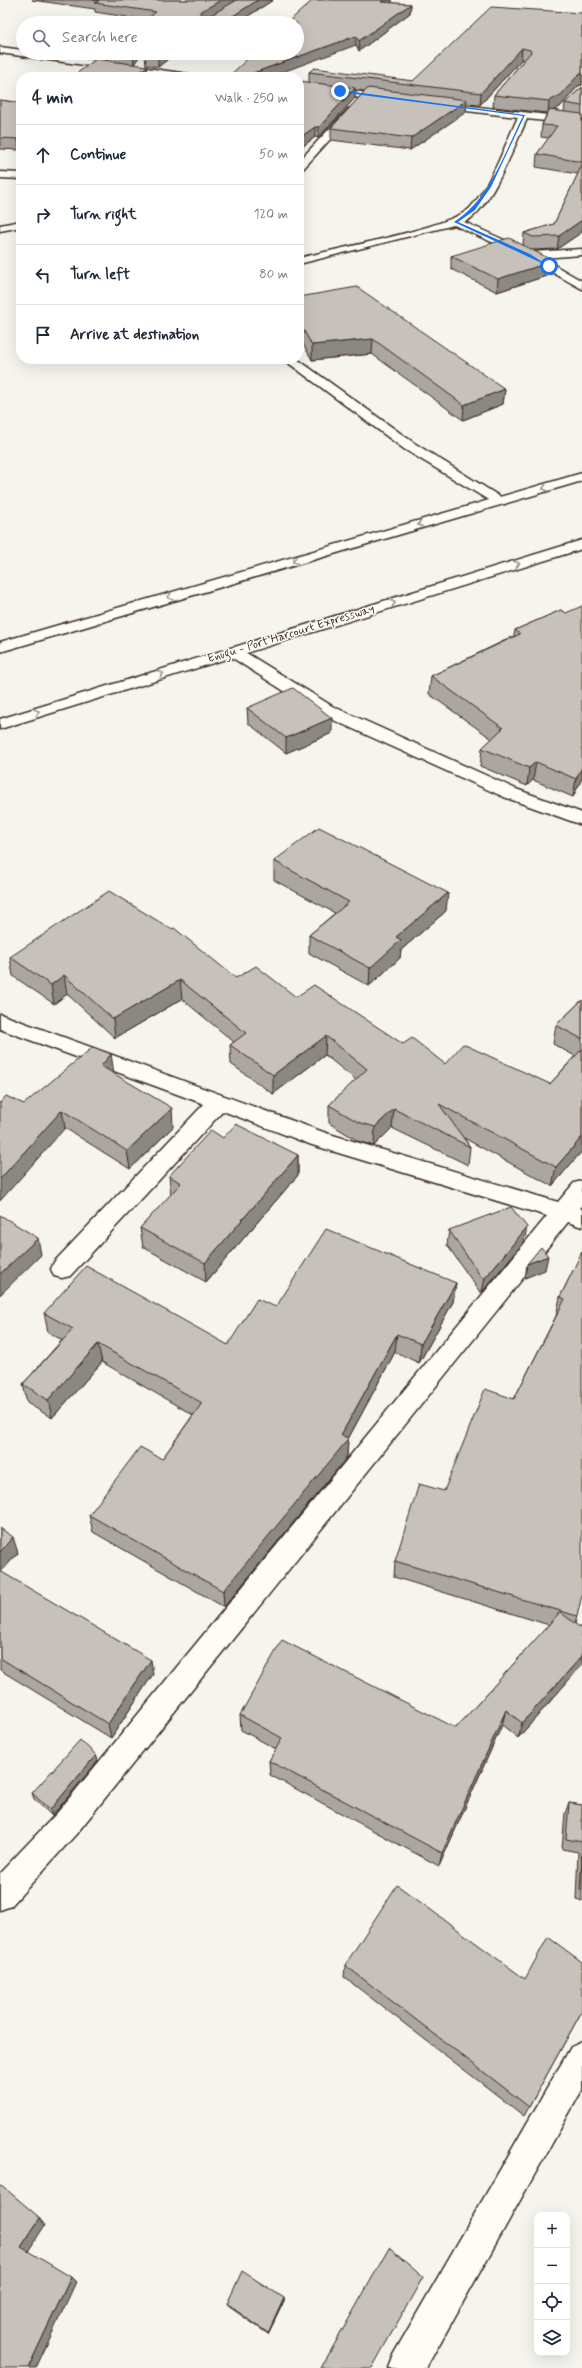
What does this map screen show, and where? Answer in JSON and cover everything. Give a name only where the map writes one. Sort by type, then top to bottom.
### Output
[{"type":"main road","points":[[0,50],[16,52]]},
{"type":"main road","points":[[71,60],[151,72]]},
{"type":"main road","points":[[141,62],[139,67],[151,72]]},
{"type":"main road","points":[[304,88],[400,100]]},
{"type":"main road","points":[[304,162],[365,95]]},
{"type":"main road","points":[[483,110],[493,98]]},
{"type":"main road","points":[[429,104],[582,122]]},
{"type":"main road","points":[[554,119],[551,117],[553,115],[564,110]]},
{"type":"main road","points":[[304,260],[456,222],[465,218],[474,210],[490,187],[524,115]]},
{"type":"main road","points":[[0,176],[16,176]]},
{"type":"main road","points":[[456,222],[529,255],[582,286]]},
{"type":"main road","points":[[0,228],[16,225]]},
{"type":"main road","points":[[529,255],[582,252]]},
{"type":"main road","points":[[296,364],[409,446],[500,501]]},
{"type":"main road","points":[[0,647],[582,477]]},
{"type":"main road","name":"Enugu - Port Harcourt Expressway","points":[[0,724],[582,544]]},
{"type":"main road","points":[[234,652],[326,710],[503,790],[582,819]]},
{"type":"main road","points":[[0,1020],[320,1139],[573,1215]]},
{"type":"main road","points":[[62,1269],[219,1102]]},
{"type":"main road","points":[[0,1895],[67,1823],[573,1215],[582,1189]]},
{"type":"main road","points":[[406,2368],[582,2058]]},
{"type":"building","points":[[93,0],[221,0],[200,12],[200,15],[211,15],[237,0],[258,0],[233,16],[151,16],[156,12],[95,3],[99,1]]},
{"type":"building","points":[[313,0],[384,0],[381,2],[411,4],[359,41],[356,36],[304,55],[304,16],[295,16]]},
{"type":"building","points":[[491,7],[582,13],[582,74],[579,74],[561,95],[549,101],[494,95],[531,52],[530,50],[522,48],[481,93],[309,72],[314,68],[413,81]]},
{"type":"building","points":[[95,60],[147,66],[140,72],[79,72]]},
{"type":"building","points":[[246,60],[289,60],[256,72],[233,72]]},
{"type":"building","points":[[304,82],[355,88],[319,127],[315,127],[304,135]]},
{"type":"building","points":[[582,87],[582,106],[565,103]]},
{"type":"building","points":[[368,88],[467,100],[411,138],[331,128]]},
{"type":"building","points":[[0,100],[16,102],[16,139],[0,138]]},
{"type":"building","points":[[549,110],[582,114],[582,162],[537,154],[557,126],[542,125]]},
{"type":"building","points":[[582,165],[582,220],[559,236],[533,237],[524,233],[554,224]]},
{"type":"building","points":[[509,238],[554,261],[498,279],[451,256]]},
{"type":"building","points":[[357,287],[505,389],[464,405],[373,339],[312,345],[304,331],[304,296]]},
{"type":"building","points":[[582,606],[582,767],[576,779],[536,762],[529,768],[482,748],[503,728],[431,676],[520,634],[515,630],[561,610],[566,613]]},
{"type":"building","points":[[293,688],[332,718],[286,738],[247,708]]},
{"type":"building","points":[[319,827],[448,893],[396,937],[401,940],[370,968],[309,935],[349,902],[274,861]]},
{"type":"building","points":[[109,891],[171,929],[174,928],[236,978],[256,966],[296,997],[314,985],[403,1044],[412,1038],[445,1064],[463,1044],[550,1084],[582,1049],[582,1137],[556,1167],[439,1104],[470,1147],[394,1109],[375,1127],[358,1122],[329,1105],[367,1069],[326,1036],[273,1075],[230,1045],[246,1033],[180,980],[113,1019],[64,975],[51,985],[10,957]]},
{"type":"building","points":[[582,1000],[582,1039],[556,1025]]},
{"type":"building","points":[[93,1047],[111,1054],[101,1066],[172,1108],[127,1151],[62,1110],[0,1179],[0,1103],[6,1096],[24,1104]]},
{"type":"building","points":[[236,1124],[298,1155],[205,1263],[140,1228],[181,1183],[169,1176],[211,1130],[223,1138]]},
{"type":"building","points":[[511,1207],[527,1227],[485,1278],[482,1278],[449,1230]]},
{"type":"building","points":[[0,1215],[38,1238],[0,1274]]},
{"type":"building","points":[[326,1229],[456,1283],[421,1344],[397,1334],[341,1435],[348,1438],[345,1443],[223,1591],[89,1515],[140,1447],[162,1459],[202,1403],[98,1344],[48,1400],[23,1384],[73,1329],[44,1313],[86,1266],[228,1345],[257,1299],[276,1307]]},
{"type":"building","points":[[541,1247],[548,1256],[527,1264]]},
{"type":"building","points":[[582,1252],[582,1595],[577,1616],[395,1561],[419,1484],[444,1491],[485,1389],[514,1399],[565,1299],[560,1297]]},
{"type":"building","points":[[0,1528],[13,1537],[0,1552]]},
{"type":"building","points":[[0,1571],[151,1660],[108,1724],[0,1658]]},
{"type":"building","points":[[560,1612],[582,1629],[582,1656],[522,1723],[506,1710],[442,1853],[269,1761],[282,1738],[240,1715],[282,1640],[456,1728]]},
{"type":"building","points":[[80,1740],[96,1755],[50,1810],[32,1793]]},
{"type":"building","points":[[569,1803],[582,1805],[582,1842],[566,1839]]},
{"type":"building","points":[[582,1856],[582,1890],[580,1890]]},
{"type":"building","points":[[397,1885],[525,1979],[548,1937],[582,1962],[582,2011],[529,2107],[345,1965]]},
{"type":"building","points":[[0,2184],[40,2218],[21,2247],[71,2277],[28,2368],[0,2368]]},
{"type":"building","points":[[389,2248],[423,2277],[372,2368],[321,2368]]},
{"type":"building","points":[[242,2271],[284,2298],[268,2333],[227,2304]]},
{"type":"route","points":[[340,91],[413,102],[524,115],[519,129],[490,187],[474,210],[465,218],[456,222],[529,255],[549,266]]}]
